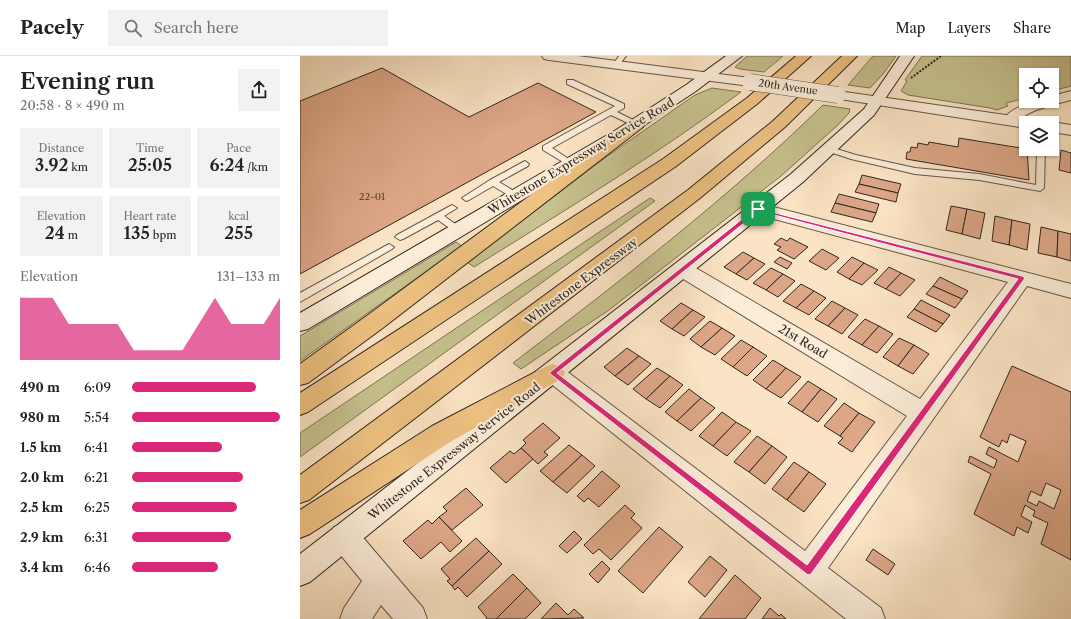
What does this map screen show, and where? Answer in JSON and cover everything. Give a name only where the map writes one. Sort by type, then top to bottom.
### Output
[{"type":"highway","points":[[300,405],[674,160],[746,106],[804,56]]},
{"type":"highway","name":"Whitestone Expressway","points":[[300,491],[694,194],[779,124],[850,56]]},
{"type":"highway","points":[[300,376],[637,124]]},
{"type":"highway","points":[[300,525],[446,431],[553,373]]},
{"type":"street","name":"Whitestone Expressway Service Road","points":[[300,323],[637,124],[735,56]]},
{"type":"street","name":"Whitestone Expressway Service Road","points":[[300,572],[553,373],[758,209],[830,149],[861,120],[877,101],[907,56]]},
{"type":"street","name":"20th Avenue","points":[[558,57],[619,61],[708,76],[1019,122]]},
{"type":"street","points":[[1059,99],[1071,95]]},
{"type":"street","points":[[1010,121],[1022,111],[1031,108]]},
{"type":"street","points":[[1059,128],[1071,130]]},
{"type":"street","points":[[758,209],[1071,291]]},
{"type":"street","name":"21st Road","points":[[682,270],[923,413]]},
{"type":"street","points":[[808,571],[1022,278]]},
{"type":"street","points":[[553,373],[870,619]]},
{"type":"street","points":[[344,537],[412,619]]},
{"type":"street","points":[[355,619],[380,580]]},
{"type":"lane","points":[[570,82],[621,106],[546,148],[571,163]]},
{"type":"lane","points":[[612,112],[637,124]]},
{"type":"lane","points":[[830,149],[854,157],[924,173],[979,177],[1040,188],[1041,156]]},
{"type":"lane","points":[[466,198],[525,164]]},
{"type":"lane","points":[[493,182],[516,196]]},
{"type":"lane","points":[[400,237],[452,208]]},
{"type":"lane","points":[[438,216],[458,230]]},
{"type":"lane","points":[[300,298],[389,247]]},
{"type":"lane","points":[[349,270],[366,284]]},
{"type":"path","points":[[910,79],[941,56]]},
{"type":"shaded area","points":[[747,56],[783,56],[764,72],[735,67]]},
{"type":"shaded area","points":[[873,56],[896,56],[883,74],[870,88],[848,85]]},
{"type":"shaded area","points":[[922,56],[1071,56],[1071,86],[1059,89],[1059,68],[1019,68],[1019,100],[1006,103],[1008,106],[997,110],[908,95],[901,91],[907,81],[905,80]]},
{"type":"shaded area","points":[[712,88],[741,92],[709,116],[642,161],[474,267],[467,262],[606,157],[695,95]]},
{"type":"shaded area","points":[[823,105],[850,109],[849,113],[838,125],[781,176],[609,310],[521,369],[513,363],[633,270],[711,206],[787,140]]},
{"type":"shaded area","points":[[650,198],[655,201],[300,457],[300,433]]},
{"type":"shaded area","points":[[456,242],[462,246],[300,361],[300,336]]},
{"type":"building","points":[[382,68],[469,117],[538,83],[596,112],[300,274],[300,101]]},
{"type":"building","points":[[959,138],[1019,148],[1019,156],[1027,156],[1029,180],[906,159],[907,152],[910,152],[911,147],[917,148],[918,143],[928,145],[929,142],[958,147]]},
{"type":"building","points":[[1061,150],[1071,153],[1071,173],[1059,170]]},
{"type":"building","points":[[862,175],[901,184],[898,193],[859,184]]},
{"type":"building","points":[[859,184],[898,193],[896,202],[855,192]]},
{"type":"building","points":[[839,194],[879,204],[876,213],[835,203]]},
{"type":"building","points":[[835,203],[876,213],[872,222],[831,212]]},
{"type":"building","points":[[951,206],[967,209],[962,234],[946,230]]},
{"type":"building","points":[[967,209],[985,213],[980,239],[962,234]]},
{"type":"building","points":[[995,216],[1012,220],[1009,245],[992,241]]},
{"type":"building","points":[[1012,220],[1030,224],[1027,250],[1009,245]]},
{"type":"building","points":[[1041,227],[1058,231],[1057,257],[1038,253]]},
{"type":"building","points":[[1058,231],[1071,234],[1071,261],[1057,257]]},
{"type":"building","points":[[781,238],[787,241],[790,238],[808,247],[794,259],[777,250],[781,247],[774,244]]},
{"type":"building","points":[[822,249],[839,258],[826,270],[809,261]]},
{"type":"building","points":[[743,252],[754,258],[736,274],[724,267]]},
{"type":"building","points":[[780,257],[792,263],[787,269],[774,262]]},
{"type":"building","points":[[852,257],[864,263],[849,279],[837,272]]},
{"type":"building","points":[[754,258],[765,264],[747,280],[736,274]]},
{"type":"building","points":[[864,263],[878,270],[862,285],[849,279]]},
{"type":"building","points":[[889,267],[901,273],[886,289],[874,283]]},
{"type":"building","points":[[771,268],[783,274],[766,290],[753,283]]},
{"type":"building","points":[[901,273],[915,280],[900,296],[886,289]]},
{"type":"building","points":[[783,274],[795,281],[778,297],[766,290]]},
{"type":"building","points":[[940,277],[968,291],[962,299],[933,286]]},
{"type":"building","points":[[801,284],[814,291],[796,308],[783,301]]},
{"type":"building","points":[[933,286],[962,299],[955,308],[926,294]]},
{"type":"building","points":[[814,291],[826,298],[809,315],[796,308]]},
{"type":"building","points":[[921,300],[950,315],[943,324],[914,309]]},
{"type":"building","points":[[832,301],[845,308],[828,326],[815,319]]},
{"type":"building","points":[[681,303],[693,310],[672,329],[660,321]]},
{"type":"building","points":[[845,308],[858,315],[842,334],[828,326]]},
{"type":"building","points":[[914,309],[943,324],[936,332],[907,317]]},
{"type":"building","points":[[693,310],[705,317],[684,336],[672,329]]},
{"type":"building","points":[[865,319],[879,326],[862,345],[848,337]]},
{"type":"building","points":[[710,321],[722,328],[701,347],[690,339]]},
{"type":"building","points":[[879,326],[893,334],[877,353],[862,345]]},
{"type":"building","points":[[722,328],[735,336],[715,355],[701,347]]},
{"type":"building","points":[[899,338],[914,345],[898,366],[883,357]]},
{"type":"building","points":[[741,340],[753,347],[733,367],[721,359]]},
{"type":"building","points":[[914,345],[929,354],[913,374],[898,366]]},
{"type":"building","points":[[753,347],[767,356],[747,376],[733,367]]},
{"type":"building","points":[[627,348],[639,356],[615,376],[604,367]]},
{"type":"building","points":[[639,356],[651,364],[628,385],[615,376]]},
{"type":"building","points":[[773,360],[786,368],[766,389],[753,380]]},
{"type":"building","points":[[1012,366],[1071,392],[1071,560],[1041,544],[1048,523],[1033,516],[1035,511],[1025,505],[1021,516],[1032,522],[1028,533],[1017,527],[1014,536],[974,514],[991,474],[968,462],[970,456],[994,468],[997,460],[986,454],[989,447],[1018,462],[1026,441],[1010,434],[1007,443],[1002,440],[999,447],[980,437]],"holes":[[[1046,483],[1061,490],[1054,509],[1039,501],[1037,506],[1027,501],[1031,491],[1041,496]]]},
{"type":"building","points":[[657,368],[670,376],[646,399],[633,389]]},
{"type":"building","points":[[786,368],[801,377],[781,398],[766,389]]},
{"type":"building","points":[[670,376],[683,385],[660,408],[646,399]]},
{"type":"building","points":[[808,381],[821,389],[802,412],[788,403]]},
{"type":"building","points":[[689,389],[701,398],[677,421],[665,412]]},
{"type":"building","points":[[821,389],[837,399],[818,422],[802,412]]},
{"type":"building","points":[[701,398],[715,408],[691,431],[677,421]]},
{"type":"building","points":[[844,403],[859,413],[840,436],[824,426]]},
{"type":"building","points":[[722,412],[736,422],[713,446],[699,436]]},
{"type":"building","points":[[859,413],[875,422],[852,452],[838,443],[843,438],[840,436]]},
{"type":"building","points":[[736,422],[751,431],[727,456],[713,446]]},
{"type":"building","points":[[543,423],[560,438],[544,452],[548,455],[538,464],[521,448],[526,443],[523,440]]},
{"type":"building","points":[[757,436],[772,446],[749,472],[734,462]]},
{"type":"building","points":[[569,445],[582,455],[553,482],[540,471]]},
{"type":"building","points":[[772,446],[787,457],[765,484],[749,472]]},
{"type":"building","points":[[521,448],[533,459],[506,483],[490,468],[510,451],[514,454]]},
{"type":"building","points":[[582,455],[595,466],[567,493],[553,482]]},
{"type":"building","points":[[794,462],[809,472],[787,500],[772,489]]},
{"type":"building","points":[[602,471],[620,486],[599,507],[588,498],[584,502],[577,496]]},
{"type":"building","points":[[809,472],[826,484],[804,512],[787,500]]},
{"type":"building","points":[[466,488],[483,505],[452,530],[439,517],[447,511],[443,507]]},
{"type":"building","points":[[625,505],[635,514],[631,518],[642,528],[611,560],[599,549],[593,554],[584,545]]},
{"type":"building","points":[[439,517],[462,541],[450,552],[441,542],[421,559],[403,541],[428,520],[432,524]]},
{"type":"building","points":[[659,527],[683,547],[643,593],[618,571]]},
{"type":"building","points":[[574,531],[582,539],[567,553],[559,546]]},
{"type":"building","points":[[476,538],[489,551],[452,586],[447,581],[450,579],[441,569]]},
{"type":"building","points":[[873,549],[895,564],[888,575],[866,560]]},
{"type":"building","points":[[489,551],[502,564],[467,597],[458,587],[455,590],[452,586]]},
{"type":"building","points":[[710,556],[727,570],[705,597],[688,582]]},
{"type":"building","points":[[602,561],[610,569],[598,583],[589,574]]},
{"type":"building","points":[[513,574],[527,588],[496,619],[486,619],[487,618],[478,607]]},
{"type":"building","points":[[735,575],[761,598],[745,619],[699,619]]},
{"type":"building","points":[[527,588],[541,603],[525,619],[496,619]]},
{"type":"building","points":[[556,603],[568,615],[574,609],[584,618],[541,619]]},
{"type":"building","points":[[770,608],[779,616],[781,614],[786,619],[762,619]]},
{"type":"route","points":[[758,209],[1022,278],[808,571],[553,373],[758,209]]}]
